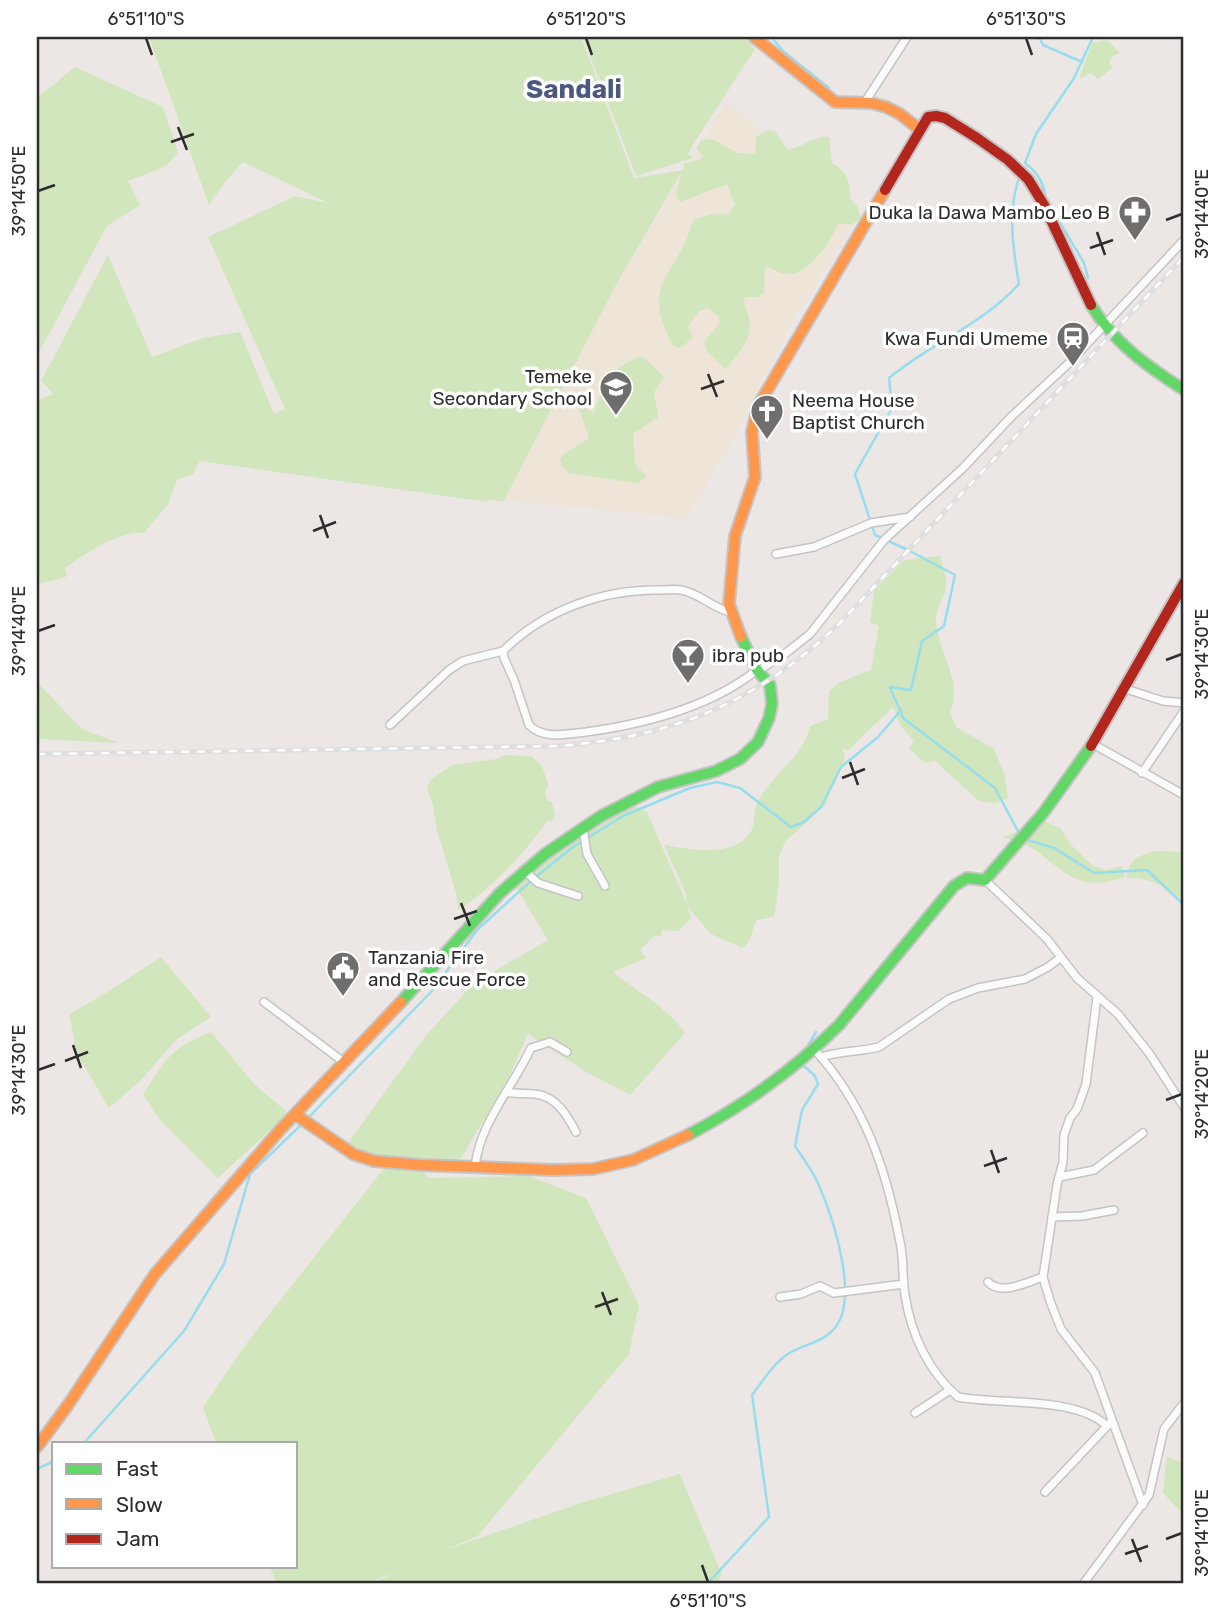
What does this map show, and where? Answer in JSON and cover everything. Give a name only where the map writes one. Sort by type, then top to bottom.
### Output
[{"type":"street","points":[[754,37],[835,102],[866,102],[900,111],[919,129]]},
{"type":"street","points":[[866,102],[878,79],[907,37]]},
{"type":"street","points":[[37,1447],[155,1274],[228,1188],[345,1063],[479,913],[525,871],[583,828],[641,793],[716,771],[740,759],[758,742],[772,704],[770,685],[757,670],[730,612],[735,536],[755,477],[752,432],[758,406],[928,117],[934,114],[940,116],[974,136],[1021,171],[1044,206],[1105,326],[1132,352],[1184,390]]},
{"type":"street","points":[[503,651],[503,659],[514,680],[529,725],[534,730],[549,735],[614,728],[658,719],[730,687],[786,653],[810,634],[880,544],[964,468],[1012,417],[1069,363],[1184,240]]},
{"type":"street","points":[[776,554],[814,547],[871,523],[910,517]]},
{"type":"street","points":[[984,878],[1044,812],[1093,744],[1184,583]]},
{"type":"street","points":[[390,725],[449,670],[463,661],[503,651],[527,631],[567,607],[624,592],[683,590],[719,610],[730,612]]},
{"type":"street","points":[[1123,688],[1163,701],[1184,703]]},
{"type":"street","points":[[1142,773],[1184,711]]},
{"type":"street","points":[[1093,744],[1184,795]]},
{"type":"street","points":[[583,828],[587,854],[605,886]]},
{"type":"street","points":[[525,871],[538,883],[578,896]]},
{"type":"street","points":[[296,1115],[353,1154],[374,1161],[543,1170],[616,1165],[675,1141],[725,1113],[818,1053],[954,886],[967,878],[984,878],[1047,939],[1060,958],[1131,1029],[1184,1107]]},
{"type":"street","points":[[818,1053],[879,1047],[949,999],[978,988],[1025,979],[1060,958]]},
{"type":"street","points":[[1097,997],[1086,1084],[1077,1110],[1065,1128],[1063,1163],[1043,1277],[1057,1320],[1068,1339],[1095,1373],[1110,1423],[1143,1504]]},
{"type":"street","points":[[264,1002],[345,1063]]},
{"type":"street","points":[[475,1167],[483,1136],[531,1048],[550,1042],[567,1052]]},
{"type":"street","points":[[818,1053],[852,1096],[875,1149],[884,1172],[901,1243],[904,1284],[911,1319],[923,1355],[950,1390],[958,1397],[1008,1400],[1091,1414],[1110,1423]]},
{"type":"street","points":[[506,1091],[534,1094],[549,1099],[563,1109],[576,1132]]},
{"type":"street","points":[[1059,1177],[1094,1170],[1143,1133]]},
{"type":"street","points":[[1052,1217],[1082,1216],[1114,1210]]},
{"type":"street","points":[[988,1282],[1002,1289],[1043,1277]]},
{"type":"street","points":[[780,1297],[801,1294],[820,1286],[830,1293],[904,1284]]},
{"type":"street","points":[[915,1413],[950,1390]]},
{"type":"street","points":[[1084,1583],[1143,1504],[1153,1485],[1157,1453],[1164,1429],[1184,1403]]},
{"type":"street","points":[[1045,1492],[1110,1423]]},
{"type":"shaded area","points":[[726,102],[860,212],[789,328],[731,443],[686,519],[490,498]]},
{"type":"green space","points":[[149,37],[581,37],[634,178],[683,170],[684,163],[700,160],[703,156],[696,148],[701,140],[712,139],[738,153],[755,154],[756,137],[768,130],[775,131],[787,149],[829,137],[832,163],[847,177],[850,198],[857,206],[861,219],[853,224],[838,224],[817,257],[802,270],[785,274],[765,267],[764,293],[758,297],[744,297],[750,322],[748,338],[725,369],[707,351],[704,342],[719,324],[719,317],[708,308],[699,311],[688,327],[693,338],[680,348],[673,346],[663,324],[659,306],[660,292],[693,220],[713,214],[728,214],[735,205],[727,184],[680,202],[676,195],[681,173],[616,285],[503,502],[200,461],[193,474],[177,480],[168,504],[144,533],[124,535],[103,544],[65,568],[67,575],[64,578],[37,584],[37,400],[54,394],[41,381],[108,255],[152,357],[203,338],[240,332],[274,414],[285,409],[208,237],[295,196],[328,203],[243,162],[209,205]]},
{"type":"green space","points":[[583,37],[744,37],[755,49],[692,146],[688,154],[693,158],[636,176]]},
{"type":"green space","points":[[1107,40],[1120,53],[1114,55],[1109,62],[1113,67],[1098,79],[1091,73],[1079,79],[1092,43]]},
{"type":"green space","points":[[75,67],[163,107],[178,153],[166,166],[128,181],[140,205],[107,226],[37,356],[37,98]]},
{"type":"green space","points":[[642,356],[664,377],[654,392],[658,417],[633,434],[635,464],[647,477],[637,483],[569,473],[562,467],[560,459],[589,438],[577,403],[594,413],[610,377],[623,365]]},
{"type":"green space","points":[[940,556],[946,584],[936,618],[940,642],[954,688],[950,712],[956,727],[994,749],[1005,776],[1008,798],[996,803],[979,801],[935,761],[925,763],[909,748],[914,741],[901,726],[893,707],[847,751],[843,747],[845,759],[825,805],[785,842],[779,857],[779,883],[774,917],[756,920],[749,942],[742,948],[711,934],[687,906],[691,918],[679,931],[662,930],[661,936],[654,936],[640,950],[646,958],[613,972],[661,1007],[685,1033],[630,1095],[588,1073],[528,1034],[509,1077],[462,1157],[434,1168],[414,1165],[430,1178],[529,1176],[586,1198],[639,1305],[629,1354],[478,1536],[442,1551],[581,1503],[680,1474],[722,1575],[716,1583],[374,1583],[403,1568],[370,1583],[277,1583],[270,1568],[298,1568],[298,1442],[216,1442],[203,1407],[249,1340],[389,1162],[350,1155],[347,1144],[428,1033],[474,983],[492,974],[494,976],[493,972],[548,940],[515,886],[564,847],[629,803],[647,812],[686,902],[686,894],[664,845],[713,850],[737,844],[747,837],[753,827],[756,805],[763,794],[799,750],[810,726],[828,719],[829,692],[840,682],[871,670],[879,626],[870,622],[874,591],[904,560]]},
{"type":"green space","points":[[37,682],[82,729],[119,743],[37,739]]},
{"type":"green space","points":[[504,755],[531,756],[542,766],[548,784],[545,793],[547,800],[552,802],[555,816],[552,821],[547,821],[518,858],[495,881],[458,910],[456,893],[427,789],[430,780],[452,765],[497,759]]},
{"type":"green space","points":[[1045,821],[1061,829],[1071,845],[1093,866],[1106,870],[1122,866],[1125,877],[1098,883],[1078,880],[1031,848],[1003,837]]},
{"type":"green space","points":[[1154,851],[1184,852],[1184,901],[1158,884],[1144,879],[1127,878],[1135,860]]},
{"type":"green space","points":[[161,957],[211,1017],[177,1039],[141,1080],[109,1108],[77,1054],[69,1014]]},
{"type":"green space","points":[[211,1032],[254,1084],[286,1111],[282,1119],[218,1178],[161,1121],[143,1095],[170,1056]]},
{"type":"green space","points":[[1167,1457],[1184,1463],[1184,1515],[1163,1493]]},
{"type":"waterway","points":[[771,37],[784,52],[829,88]]},
{"type":"waterway","points":[[1039,37],[1043,45],[1082,62]]},
{"type":"waterway","points":[[1046,198],[1039,178],[1025,163],[1036,134],[1074,78],[1093,37]]},
{"type":"waterway","points":[[875,80],[887,62]]},
{"type":"waterway","points":[[1020,175],[1012,215],[1019,284],[989,311],[889,378],[892,408],[855,474],[875,535],[955,575],[944,626],[922,641],[911,690],[890,687],[903,718],[995,788],[1020,835]]},
{"type":"waterway","points":[[1049,204],[1084,263],[1088,278]]},
{"type":"waterway","points":[[307,1119],[432,991],[477,930],[573,847],[623,816],[690,788],[717,782],[740,788],[791,827],[804,822],[821,807],[841,767],[878,737],[901,710]]},
{"type":"waterway","points":[[1025,839],[1054,848],[1094,873],[1147,870],[1184,905]]},
{"type":"waterway","points":[[806,1049],[816,1032]]},
{"type":"waterway","points":[[708,1583],[769,1517],[752,1395],[783,1358],[831,1332],[840,1319],[844,1301],[845,1281],[837,1237],[816,1178],[795,1146],[802,1110],[818,1084],[815,1076],[801,1063]]},
{"type":"waterway","points":[[85,1442],[184,1331],[224,1264],[250,1174],[302,1124]]},
{"type":"waterway","points":[[37,1469],[52,1462]]},
{"type":"railway","points":[[37,754],[558,746],[638,734],[675,725],[710,712],[776,676],[839,624],[1184,257]]},
{"type":"traffic: fast","points":[[1091,305],[1121,342],[1144,363],[1184,390]]},
{"type":"traffic: fast","points":[[401,1002],[500,893],[545,854],[601,816],[658,787],[716,771],[740,759],[758,742],[772,704],[770,685],[757,670],[741,637]]},
{"type":"traffic: fast","points":[[688,1135],[768,1086],[805,1057],[839,1025],[954,886],[967,878],[985,880],[1044,812],[1091,746]]},
{"type":"traffic: slow","points":[[754,37],[835,102],[871,103],[886,107],[919,129]]},
{"type":"traffic: slow","points":[[741,637],[729,604],[735,536],[755,477],[752,432],[758,406],[885,190]]},
{"type":"traffic: slow","points":[[37,1447],[155,1274],[279,1131],[401,1002]]},
{"type":"traffic: slow","points":[[296,1115],[353,1154],[374,1161],[421,1165],[593,1169],[633,1160],[688,1135]]},
{"type":"traffic: jam","points":[[885,190],[928,117],[945,118],[1008,160],[1028,179],[1044,205],[1091,305]]},
{"type":"traffic: jam","points":[[1091,746],[1184,583]]},
{"type":"place","name":"Duka la Dawa Mambo Leo B","points":[[1135,242]]},
{"type":"place","name":"Kwa Fundi Umeme","points":[[1073,368]]},
{"type":"place","name":"Temeke Secondary School","points":[[616,417]]},
{"type":"place","name":"Neema House Baptist Church","points":[[767,441]]},
{"type":"place","name":"ibra pub","points":[[688,685]]},
{"type":"place","name":"Tanzania Fire and Rescue Force","points":[[343,998]]},
{"type":"district","name":"Sandali","points":[[574,89]]}]
